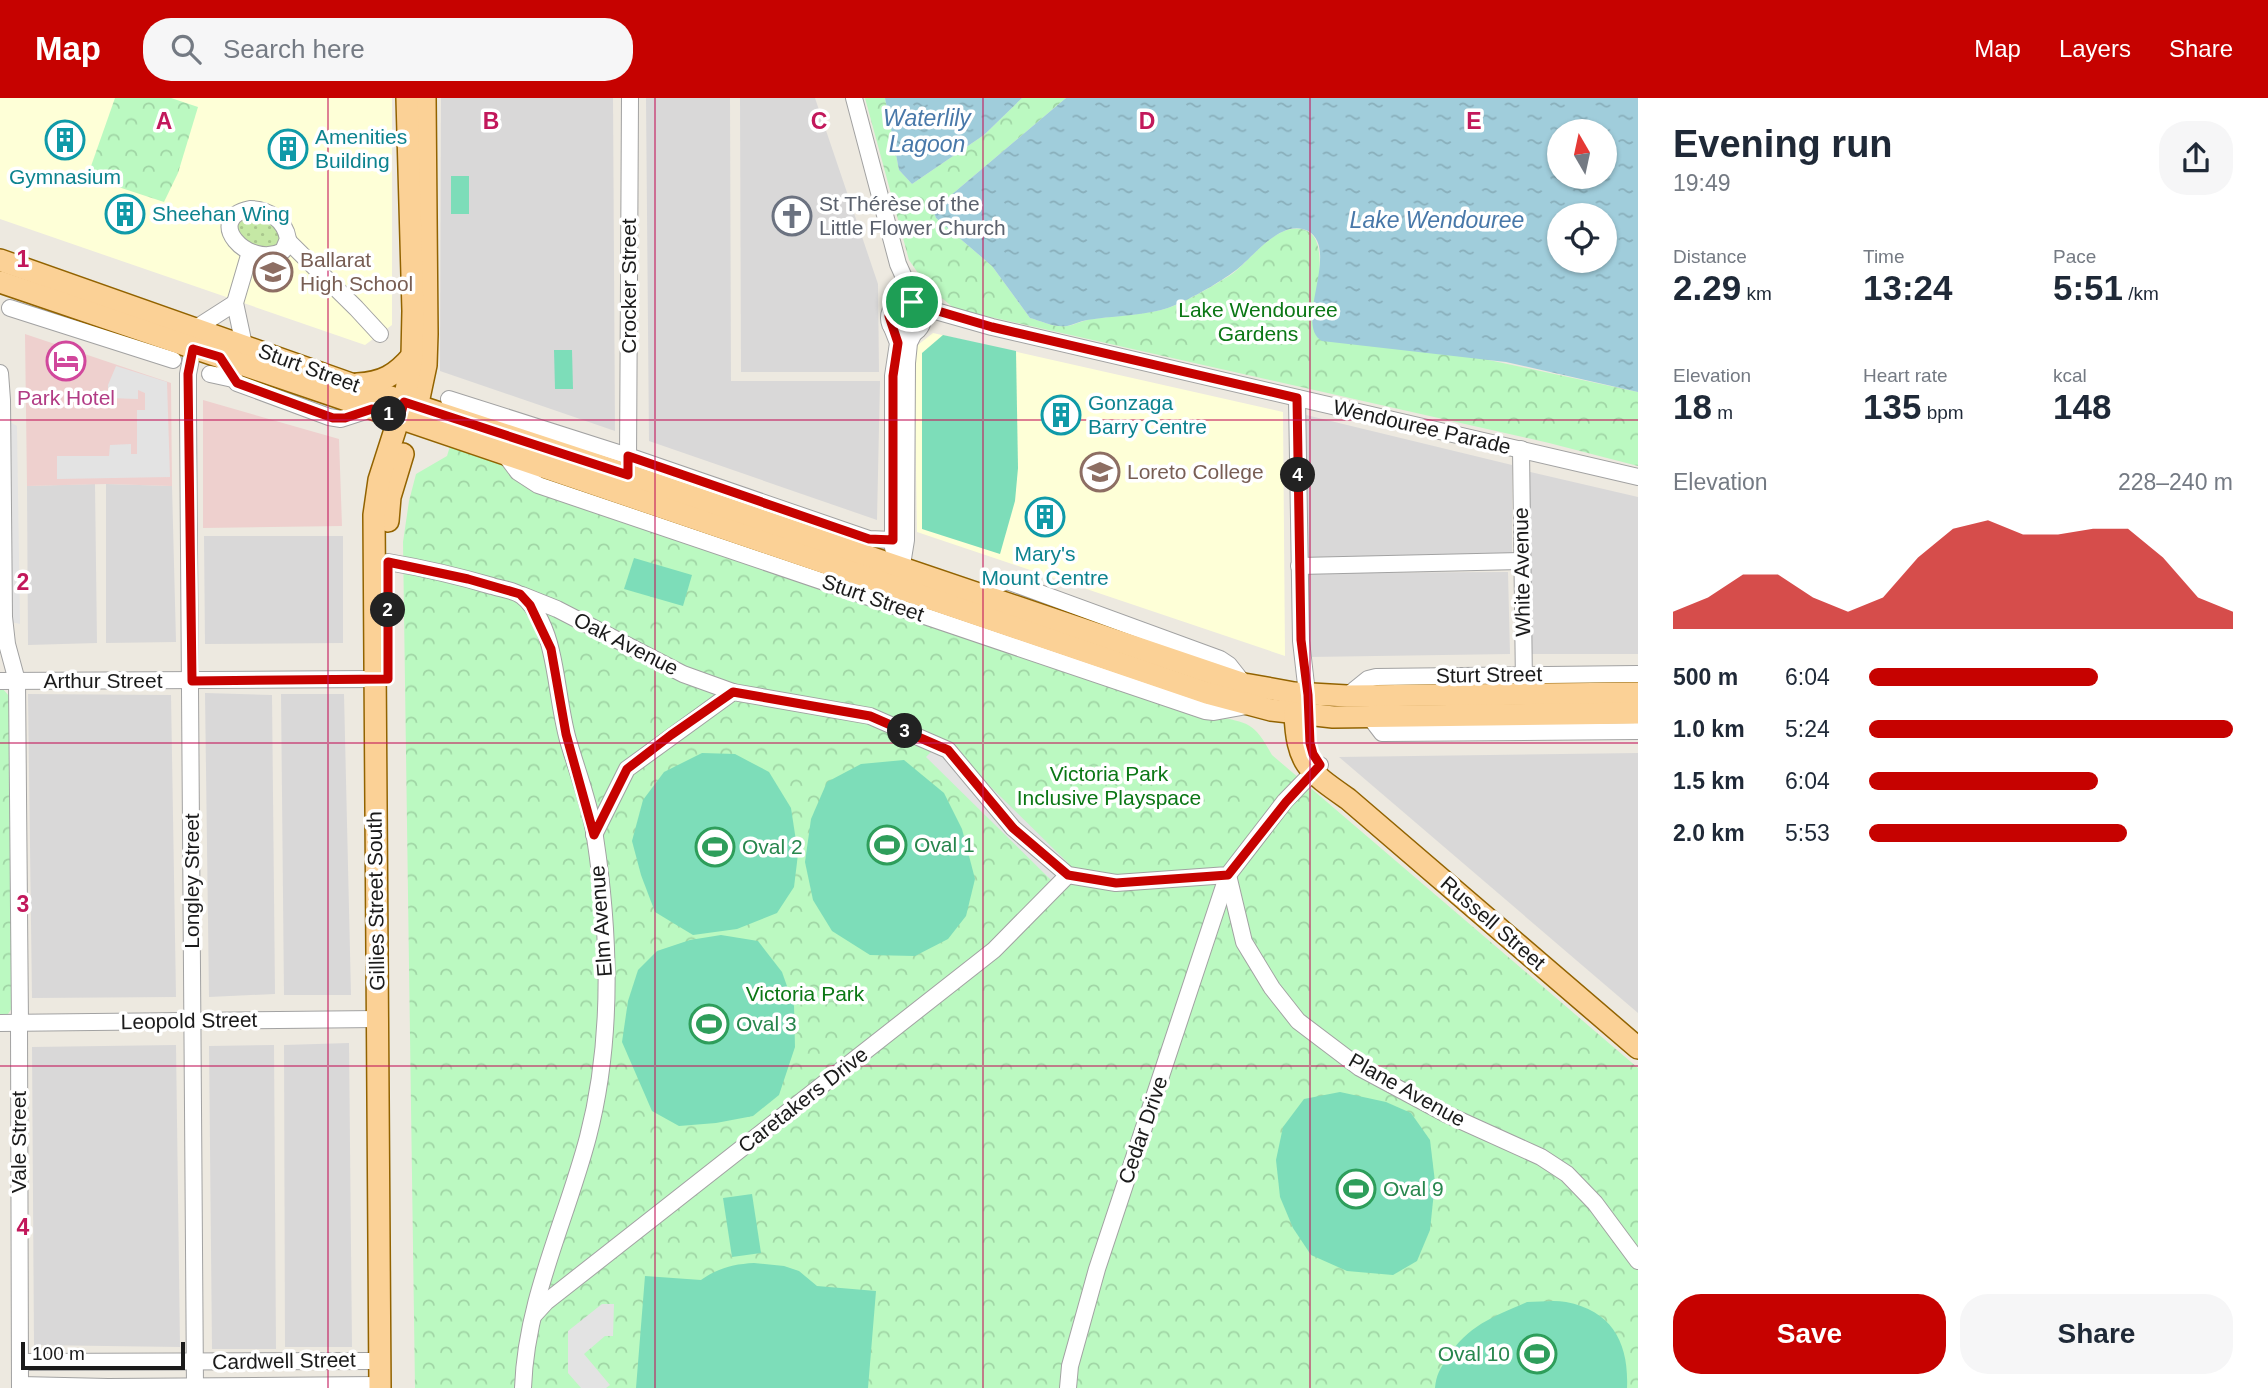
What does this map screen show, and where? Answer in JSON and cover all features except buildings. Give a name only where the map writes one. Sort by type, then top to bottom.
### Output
[{"type":"main road","points":[[407,98],[413,311],[409,412]]},
{"type":"main road","points":[[409,412],[426,365],[425,98]]},
{"type":"main road","name":"Sturt Street","points":[[0,260],[180,340],[215,365],[372,409],[409,412],[628,465],[895,576],[1023,640],[1256,707],[1301,704],[1347,696],[1524,684],[1638,693]]},
{"type":"main road","name":"Sturt Street","points":[[0,283],[180,340],[244,345],[351,384],[503,452],[895,576],[976,594],[1301,704],[1369,716],[1638,713]]},
{"type":"main road","points":[[351,384],[367,384],[386,379],[395,374],[412,356]]},
{"type":"main road","name":"Gillies Street South","points":[[381,679],[390,497],[409,412]]},
{"type":"main road","name":"Gillies Street South","points":[[387,1386],[381,679],[374,504],[379,480],[409,412]]},
{"type":"main road","name":"Russell Street","points":[[1301,704],[1316,768],[1348,799],[1638,1048]]},
{"type":"street","name":"Crocker Street","points":[[628,465],[630,98]]},
{"type":"street","points":[[854,98],[898,264],[923,317],[921,326],[909,343],[907,529],[895,576]]},
{"type":"street","points":[[246,210],[260,210],[276,217],[286,231],[288,241],[285,249],[277,254],[250,252],[235,242],[230,230],[234,217],[246,210]]},
{"type":"street","points":[[288,241],[380,334]]},
{"type":"street","points":[[244,345],[235,303],[250,252]]},
{"type":"street","points":[[895,576],[893,376],[898,343],[889,316],[898,293],[898,264]]},
{"type":"street","points":[[31,292],[36,316]]},
{"type":"street","points":[[893,307],[904,301],[917,305]]},
{"type":"street","points":[[132,348],[180,340],[235,303]]},
{"type":"street","name":"Wendouree Parade","points":[[917,305],[961,319],[1638,477]]},
{"type":"street","name":"Sturt Street","points":[[10,308],[132,348],[180,340]]},
{"type":"street","name":"Wendouree Parade","points":[[915,332],[926,326],[961,319]]},
{"type":"street","points":[[891,325],[901,334],[915,332]]},
{"type":"street","name":"Longley Street","points":[[180,340],[188,374],[195,1387]]},
{"type":"street","name":"Sturt Street","points":[[215,365],[240,384],[333,418],[345,418],[372,409]]},
{"type":"street","name":"Vale Street","points":[[0,373],[3,636],[17,681],[20,1386]]},
{"type":"street","points":[[1297,398],[1301,704]]},
{"type":"street","name":"Sturt Street","points":[[449,399],[628,465],[869,539],[893,540]]},
{"type":"street","name":"White Avenue","points":[[1521,449],[1524,684]]},
{"type":"street","name":"Sturt Street","points":[[503,452],[518,472],[538,485],[1023,640]]},
{"type":"street","points":[[1299,566],[1521,561]]},
{"type":"street","points":[[388,562],[468,579],[520,594]]},
{"type":"street","name":"Oak Avenue","points":[[520,594],[557,609],[683,674],[733,692],[870,716],[948,750],[1013,828],[1068,875]]},
{"type":"street","name":"Elm Avenue","points":[[520,594],[534,611],[551,649],[566,734],[594,835],[605,962],[605,1023],[600,1071],[587,1138],[532,1319],[524,1362],[523,1388]]},
{"type":"street","name":"Sturt Street","points":[[1524,684],[1638,674]]},
{"type":"street","name":"Arthur Street","points":[[0,681],[381,679]]},
{"type":"street","points":[[594,835],[627,769],[733,692]]},
{"type":"street","points":[[1369,716],[1382,733],[1638,731]]},
{"type":"street","points":[[1068,875],[1116,883],[1228,875],[1316,768]]},
{"type":"street","name":"Caretakers Drive","points":[[532,1319],[546,1302],[994,950],[1068,875]]},
{"type":"street","name":"Plane Avenue","points":[[1228,875],[1244,942],[1272,988],[1298,1021],[1360,1068],[1446,1114],[1541,1157],[1567,1174],[1595,1203],[1638,1261]]},
{"type":"street","name":"Cedar Drive","points":[[1068,1388],[1070,1366],[1097,1269],[1228,875]]},
{"type":"street","name":"Leopold Street","points":[[0,1023],[383,1019]]},
{"type":"street","name":"Cardwell Street","points":[[20,1362],[387,1361]]},
{"type":"street","name":"Cardwell Street","points":[[20,1386],[387,1386]]},
{"type":"shaded area","name":"Ballarat High School","points":[[0,98],[392,98],[392,325],[365,345],[0,219]]},
{"type":"shaded area","points":[[441,98],[613,98],[615,431],[440,371]]},
{"type":"shaded area","points":[[646,98],[730,98],[731,381],[880,381],[877,520],[649,441]]},
{"type":"shaded area","points":[[740,98],[815,98],[878,284],[879,372],[741,372]]},
{"type":"shaded area","name":"Loreto College","points":[[933,333],[1283,412],[1285,656],[917,532],[914,348]]},
{"type":"shaded area","points":[[25,334],[171,383],[172,486],[27,486]]},
{"type":"shaded area","points":[[116,366],[167,382],[170,477],[57,479],[57,456],[109,456],[110,445],[131,444],[131,454],[137,454],[137,410],[145,410],[145,393],[138,390],[138,399],[108,398],[108,385]]},
{"type":"shaded area","points":[[203,400],[339,439],[342,526],[203,528]]},
{"type":"shaded area","points":[[1306,415],[1512,465],[1512,556],[1306,557]]},
{"type":"shaded area","points":[[10,422],[17,426],[20,624],[11,622]]},
{"type":"shaded area","points":[[1526,471],[1638,497],[1638,654],[1527,654]]},
{"type":"shaded area","points":[[95,484],[97,643],[28,645],[27,486]]},
{"type":"shaded area","points":[[106,484],[172,486],[176,642],[106,643]]},
{"type":"shaded area","points":[[204,536],[343,536],[343,643],[205,644]]},
{"type":"shaded area","points":[[1508,572],[1510,654],[1309,657],[1306,573]]},
{"type":"shaded area","points":[[205,693],[272,695],[275,994],[209,997]]},
{"type":"shaded area","points":[[28,694],[171,695],[176,997],[32,998]]},
{"type":"shaded area","points":[[281,694],[344,694],[351,995],[284,995]]},
{"type":"shaded area","points":[[943,740],[1068,863],[1051,880],[926,757]]},
{"type":"shaded area","points":[[1638,753],[1638,1013],[1339,757]]},
{"type":"shaded area","points":[[349,1043],[352,1347],[285,1347],[284,1045]]},
{"type":"shaded area","points":[[176,1045],[180,1347],[34,1345],[32,1047]]},
{"type":"shaded area","points":[[274,1045],[276,1349],[212,1349],[209,1046]]},
{"type":"shaded area","points":[[602,1304],[614,1304],[613,1336],[605,1336],[584,1354],[610,1385],[606,1388],[581,1388],[568,1373],[568,1331]]},
{"type":"green space","points":[[115,98],[171,98],[198,107],[178,173],[164,202],[94,179],[90,169]]},
{"type":"green space","name":"Lake Wendouree Gardens","points":[[865,98],[885,98],[899,170],[912,184],[984,135],[1022,98],[1066,98],[937,207],[934,213],[936,218],[992,266],[1030,318],[1063,326],[1169,308],[1232,274],[1276,235],[1286,230],[1307,231],[1318,246],[1319,259],[1312,322],[1638,392],[1638,466],[1549,443],[955,309],[927,286],[909,260]]},
{"type":"green space","points":[[451,176],[469,176],[469,214],[451,214]]},
{"type":"green space","points":[[241,216],[255,217],[270,224],[281,239],[277,247],[250,248],[234,227]]},
{"type":"green space","points":[[943,335],[1016,351],[1018,468],[1015,501],[1000,554],[922,529],[922,353]]},
{"type":"green space","points":[[554,350],[572,350],[573,389],[555,389]]},
{"type":"green space","name":"Victoria Park","points":[[451,443],[503,462],[515,476],[1214,716],[1243,723],[1255,730],[1272,755],[1638,1068],[1638,1388],[415,1388],[403,542],[416,474],[447,456]]},
{"type":"green space","points":[[634,558],[692,575],[683,606],[624,589]]},
{"type":"green space","points":[[0,689],[9,696],[12,1008],[8,1014],[0,1014]]},
{"type":"green space","name":"Oval 2","points":[[702,753],[735,754],[769,772],[791,808],[798,854],[794,887],[777,913],[737,929],[693,935],[655,912],[632,841],[643,800],[664,772]]},
{"type":"green space","name":"Oval 1","points":[[904,760],[944,793],[962,829],[975,879],[966,916],[948,939],[915,956],[870,955],[832,931],[813,900],[805,862],[811,819],[827,782],[861,764]]},
{"type":"green space","name":"Oval 3","points":[[721,935],[758,941],[782,972],[794,1006],[795,1047],[779,1095],[753,1116],[679,1126],[652,1111],[622,1042],[628,1001],[638,970],[657,951],[690,940]]},
{"type":"green space","name":"Oval 9","points":[[1340,1092],[1386,1102],[1411,1113],[1430,1140],[1435,1182],[1430,1230],[1417,1261],[1393,1275],[1347,1271],[1311,1255],[1293,1228],[1280,1197],[1276,1160],[1283,1127],[1304,1099]]},
{"type":"green space","points":[[752,1194],[761,1253],[732,1257],[723,1198]]},
{"type":"green space","points":[[754,1263],[784,1266],[799,1271],[817,1286],[876,1291],[868,1388],[636,1388],[645,1276],[701,1280],[726,1267]]},
{"type":"green space","name":"Oval 10","points":[[1527,1302],[1566,1302],[1596,1313],[1615,1332],[1621,1344],[1625,1357],[1627,1388],[1435,1388],[1440,1369],[1464,1337],[1482,1323]]},
{"type":"water","name":"Waterlily Lagoon","points":[[885,98],[1022,98],[984,135],[912,184],[899,170]]},
{"type":"water","name":"Lake Wendouree","points":[[1066,98],[1638,98],[1638,392],[1506,362],[1322,341],[1314,332],[1312,320],[1320,254],[1317,240],[1308,231],[1297,228],[1277,235],[1225,278],[1169,308],[1143,314],[1087,320],[1067,326],[1048,324],[1030,318],[992,266],[936,218],[934,213],[937,207]]},
{"type":"place","name":"Gymnasium","points":[[65,140]]},
{"type":"place","name":"Amenities Building","points":[[288,149]]},
{"type":"place","name":"Sheehan Wing","points":[[125,214]]},
{"type":"place","name":"St Thérèse of the Little Flower Church","points":[[792,216]]},
{"type":"place","name":"Ballarat High School","points":[[273,272]]},
{"type":"place","name":"Park Hotel","points":[[66,361]]},
{"type":"place","name":"Gonzaga Barry Centre","points":[[1061,415]]},
{"type":"place","name":"Loreto College","points":[[1100,472]]},
{"type":"place","name":"Mary's Mount Centre","points":[[1045,517]]},
{"type":"place","name":"Oval 1","points":[[887,845]]},
{"type":"place","name":"Oval 2","points":[[715,847]]},
{"type":"place","name":"Oval 3","points":[[709,1024]]},
{"type":"place","name":"Oval 9","points":[[1356,1189]]},
{"type":"place","name":"Oval 10","points":[[1537,1354]]},
{"type":"route","points":[[912,302],[992,327],[1297,398],[1301,640],[1308,695],[1310,743],[1320,765],[1286,802],[1228,875],[1116,883],[1068,875],[1013,828],[948,750],[870,716],[733,692],[627,769],[594,835],[566,734],[551,649],[532,607],[520,594],[417,567],[388,562],[388,679],[192,681],[188,374],[193,349],[220,357],[231,378],[237,383],[333,418],[345,418],[372,409],[400,418],[404,402],[628,475],[628,456],[869,539],[893,540],[893,376],[898,343],[889,316],[896,304],[912,302]]},
{"type":"park label","name":"Victoria Park Inclusive Playspace","points":[[1109,786]]}]
